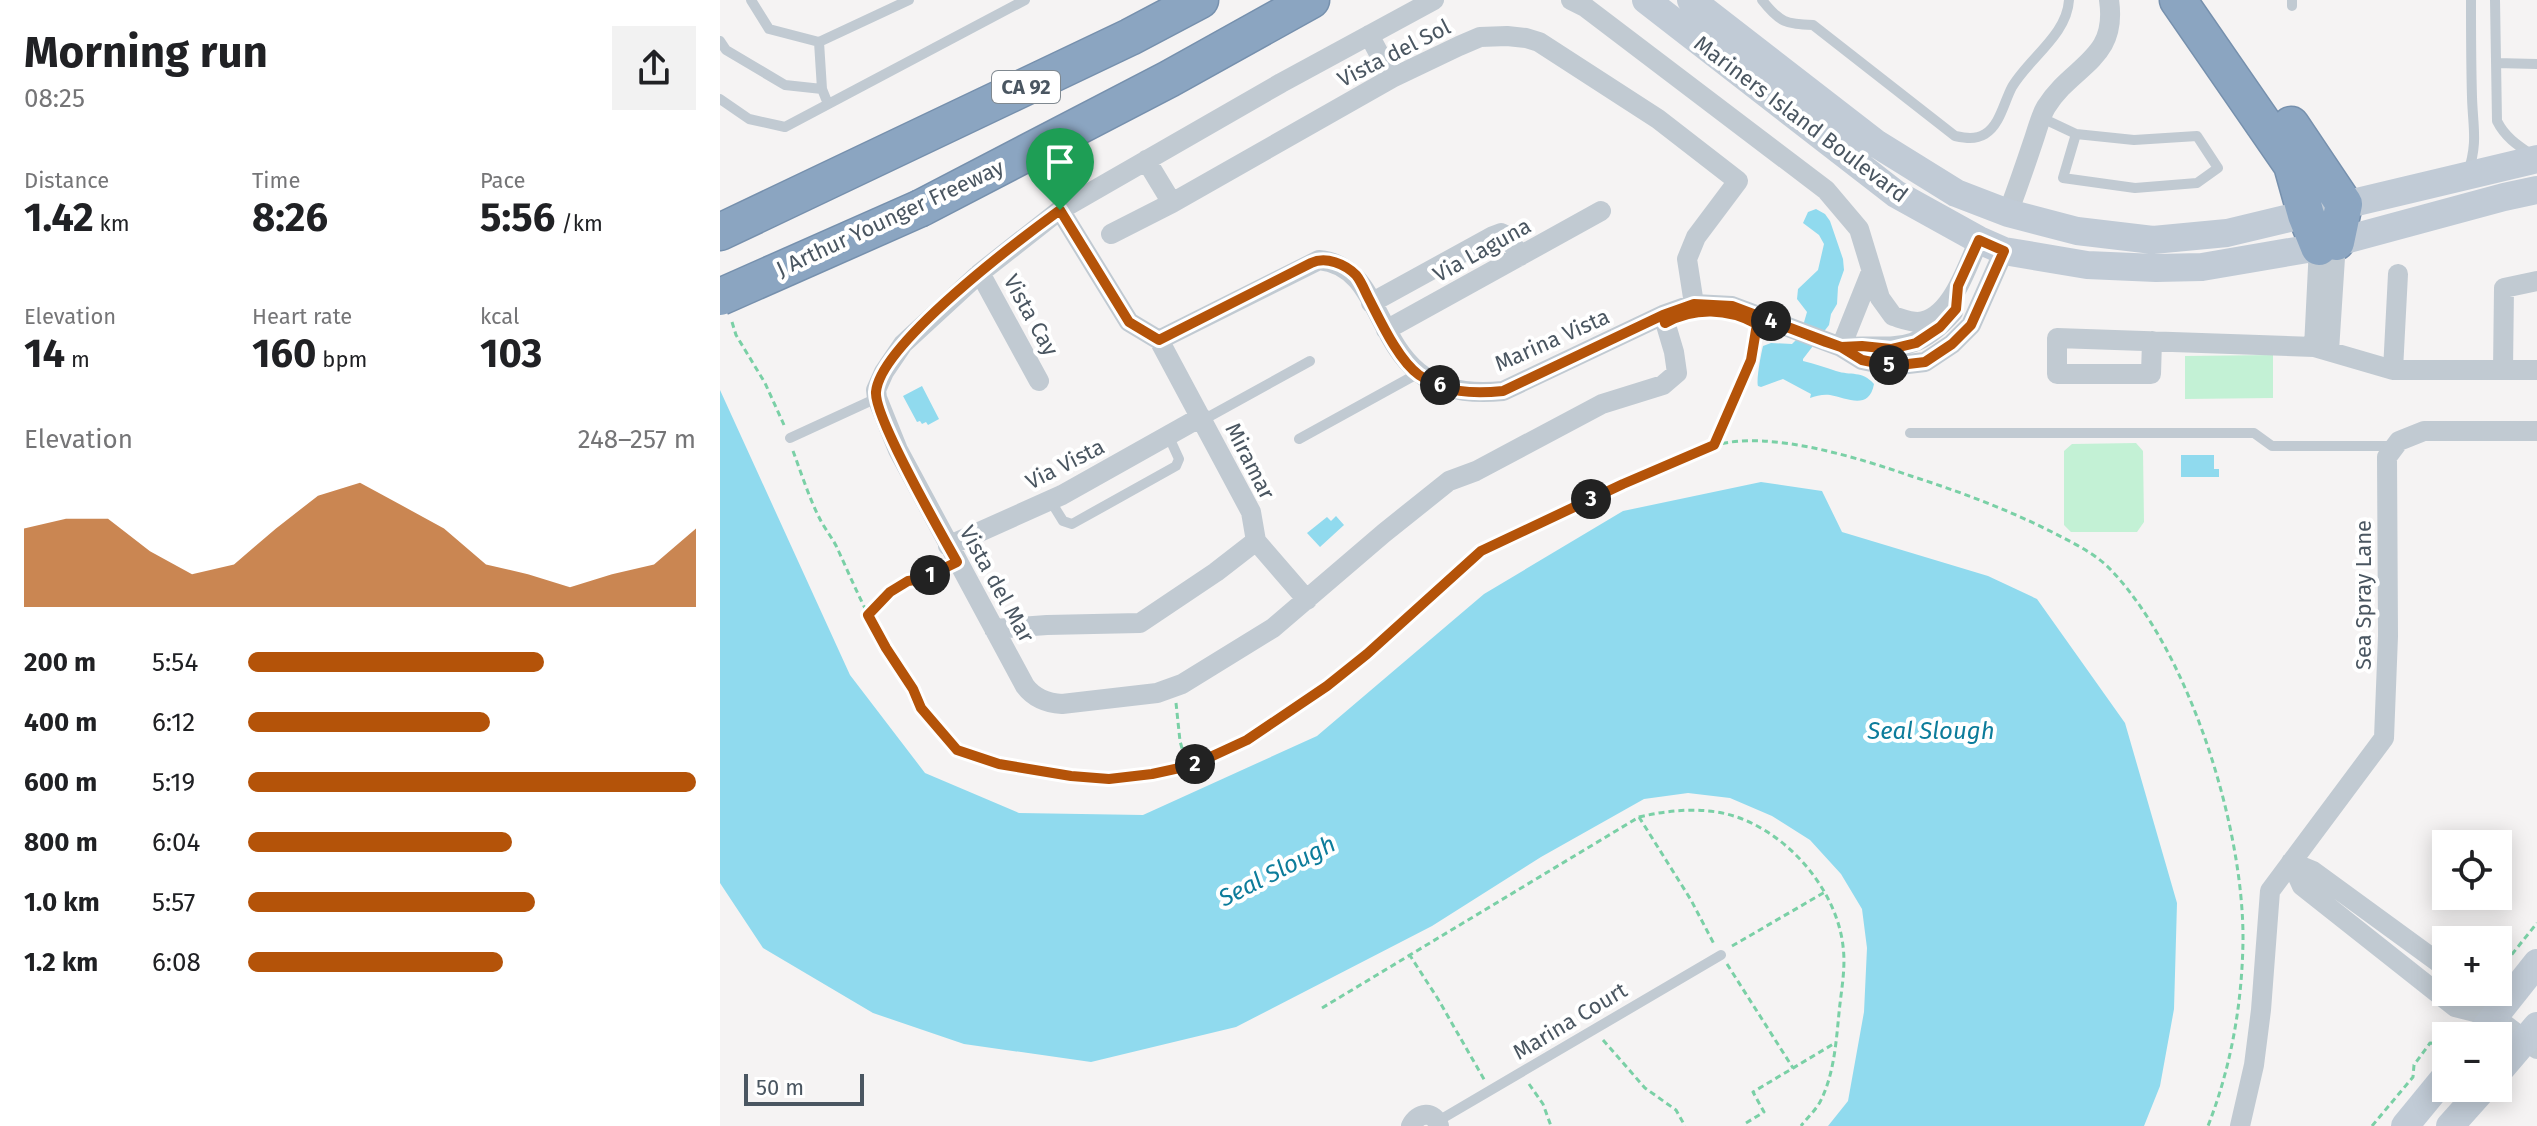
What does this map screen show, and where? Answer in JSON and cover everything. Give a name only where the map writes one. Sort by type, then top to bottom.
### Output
[{"type":"highway","name":"CA 92","points":[[720,232],[1130,37],[1200,0]]},
{"type":"highway","name":"J Arthur Younger Freeway","points":[[726,309],[1169,79],[1311,0]]},
{"type":"highway","points":[[2178,0],[2292,165],[2321,235]]},
{"type":"highway","points":[[2205,0],[2344,204],[2321,235]]},
{"type":"main road","name":"Mariners Island Boulevard","points":[[1646,0],[1790,94],[1956,193],[2008,213],[2077,231],[2153,240],[2227,233],[2321,235]]},
{"type":"main road","name":"Mariners Island Boulevard","points":[[1691,0],[1896,194],[1991,246],[2087,265],[2202,267],[2321,235]]},
{"type":"main road","points":[[2344,204],[2537,158]]},
{"type":"main road","points":[[2321,235],[2537,190]]},
{"type":"main road","points":[[2490,1022],[2537,963]]},
{"type":"main road","points":[[2512,1059],[2533,1039]]},
{"type":"main road","points":[[2405,1126],[2432,1093]]},
{"type":"main road","points":[[2450,1126],[2471,1102]]},
{"type":"street","points":[[877,398],[876,390],[884,372],[903,344],[980,273],[1060,210],[1434,0]]},
{"type":"street","points":[[1571,0],[1585,7],[1826,190],[1859,229],[1880,298],[1893,316],[1918,322],[1942,312],[1958,286],[1991,246]]},
{"type":"street","points":[[2008,213],[2045,109],[2064,83],[2093,58],[2106,40],[2112,19],[2109,0]]},
{"type":"street","name":"Vista del Sol","points":[[1369,35],[1392,78]]},
{"type":"street","name":"Vista del Sol","points":[[1111,234],[1172,203],[1392,78],[1480,37],[1526,38],[1539,42],[1658,119],[1738,181],[1696,237],[1687,259],[1694,304]]},
{"type":"street","points":[[1146,160],[1172,203]]},
{"type":"street","name":"Miramar","points":[[1060,210],[1129,322],[1159,340],[1251,512],[1256,541]]},
{"type":"street","name":"Via Laguna","points":[[1386,330],[1601,211]]},
{"type":"street","points":[[1371,303],[1501,233],[1507,236],[1520,256]]},
{"type":"street","points":[[2321,235],[2322,349]]},
{"type":"street","name":"Marina Vista","points":[[1417,374],[1451,390],[1476,394],[1503,391],[1663,315],[1694,304],[1732,306],[1834,344],[1862,360],[1891,366],[1925,362],[1952,344],[1971,325],[1991,246]]},
{"type":"street","points":[[1159,340],[1319,260],[1334,261],[1357,276],[1386,330],[1417,374]]},
{"type":"street","points":[[1834,344],[1871,272]]},
{"type":"street","name":"Vista Cay","points":[[980,273],[1039,381]]},
{"type":"street","points":[[2393,370],[2398,274]]},
{"type":"street","points":[[2503,370],[2504,288],[2537,281]]},
{"type":"street","name":"Marina Vista","points":[[1834,344],[1891,349],[1916,343],[1940,327],[1956,309],[1958,286]]},
{"type":"street","name":"Vista del Mar","points":[[877,398],[898,450],[952,554],[1032,695],[1051,704],[1076,703],[1169,689],[1194,677],[1273,628],[1449,481],[1476,471],[1602,404],[1663,385],[1677,373],[1663,315]]},
{"type":"street","points":[[2152,341],[2151,374],[2057,374],[2057,338],[2152,341],[2322,349],[2393,370],[2537,370]]},
{"type":"street","name":"Via Vista","points":[[952,554],[1202,419]]},
{"type":"street","points":[[2395,446],[2399,441],[2424,431],[2537,431]]},
{"type":"street","name":"Sea Spray Lane","points":[[2240,1126],[2254,1065],[2270,891],[2384,738],[2388,636],[2387,457],[2395,446]]},
{"type":"street","points":[[994,629],[1140,623],[1256,541],[1307,600]]},
{"type":"street","points":[[2291,862],[2313,871],[2432,958]]},
{"type":"street","points":[[2291,862],[2302,886],[2455,1007],[2480,1022]]},
{"type":"street","points":[[2512,1033],[2533,1039]]},
{"type":"street","points":[[1411,1126],[1415,1118],[1423,1114],[1432,1115],[1439,1124]]},
{"type":"lane","points":[[751,0],[769,29],[819,42],[909,0]]},
{"type":"lane","points":[[720,99],[749,119],[785,127],[1025,0]]},
{"type":"lane","points":[[1762,0],[1790,25],[1813,25],[1955,136],[1969,139],[1987,133],[1996,122],[2013,85],[2066,19],[2069,0]]},
{"type":"lane","points":[[2467,174],[2476,138],[2472,109],[2471,0]]},
{"type":"lane","points":[[2495,0],[2497,121],[2511,141],[2537,158]]},
{"type":"lane","points":[[720,41],[726,50],[785,85],[822,89]]},
{"type":"lane","points":[[819,42],[822,89],[828,104]]},
{"type":"lane","points":[[2496,63],[2537,64]]},
{"type":"lane","points":[[2042,118],[2076,134],[2134,140],[2197,136],[2218,168],[2197,183],[2135,188],[2063,178],[2076,134]]},
{"type":"lane","points":[[1202,419],[1310,361]]},
{"type":"lane","points":[[1299,439],[1417,374]]},
{"type":"lane","points":[[790,438],[877,398]]},
{"type":"lane","points":[[1910,433],[2254,433],[2272,446],[2395,446]]},
{"type":"lane","points":[[1050,500],[1063,521],[1072,524],[1176,466],[1179,459],[1168,435]]},
{"type":"lane","points":[[2366,937],[2378,919]]},
{"type":"lane","name":"Marina Court","points":[[1439,1124],[1721,955]]},
{"type":"path","points":[[726,309],[790,438],[822,524],[836,545],[868,615],[913,689],[921,708],[957,750],[1022,768],[1109,779],[1187,766],[1222,753],[1247,740],[1327,686],[1481,551],[1714,445],[1755,440],[1828,452],[1882,466],[1975,497],[2081,547],[2111,569],[2162,641],[2198,718],[2228,816],[2243,941],[2235,1038],[2208,1126]]},
{"type":"path","points":[[1714,445],[1751,360],[1757,324]]},
{"type":"path","points":[[868,615],[890,592],[952,554]]},
{"type":"path","points":[[1169,689],[1177,706],[1180,741],[1187,766]]},
{"type":"path","points":[[1322,1008],[1639,817],[1668,811],[1719,813],[1739,818],[1779,839],[1804,862],[1825,892],[1836,916],[1843,943],[1844,965],[1833,1064],[1820,1102],[1801,1126]]},
{"type":"path","points":[[1721,955],[1736,943],[1825,892]]},
{"type":"path","points":[[2512,954],[2537,923]]},
{"type":"path","points":[[1409,954],[1491,1091]]},
{"type":"path","points":[[1595,1030],[1645,1088],[1676,1110],[1685,1126]]},
{"type":"path","points":[[1746,1123],[1764,1112],[1753,1092],[1835,1043]]},
{"type":"path","points":[[2372,1126],[2413,1077],[2414,1065],[2432,1043]]},
{"type":"path","points":[[1521,1074],[1543,1104],[1551,1126]]},
{"type":"green space","points":[[2273,355],[2273,398],[2185,399],[2185,356]]},
{"type":"green space","points":[[2136,443],[2143,451],[2144,522],[2137,532],[2071,532],[2064,525],[2064,451],[2072,444]]},
{"type":"water","points":[[1816,209],[1830,221],[1844,270],[1829,325],[1803,361],[1870,380],[1874,384],[1871,392],[1862,400],[1827,395],[1810,398],[1811,394],[1783,379],[1758,386],[1763,346],[1771,343],[1792,344],[1800,336],[1807,312],[1797,299],[1798,289],[1818,270],[1824,244],[1819,235],[1803,223],[1808,212]]},
{"type":"water","points":[[922,386],[939,419],[928,425],[917,422],[903,396]]},
{"type":"water","name":"Seal Slough","points":[[720,390],[850,675],[925,773],[1019,813],[1143,815],[1317,736],[1484,594],[1623,511],[1761,482],[1822,491],[1842,532],[1988,576],[2037,599],[2125,723],[2177,903],[2174,1009],[2160,1086],[2144,1126],[1828,1126],[1848,1101],[1864,1012],[1867,948],[1862,909],[1841,874],[1810,840],[1772,816],[1730,798],[1688,793],[1644,799],[1541,857],[1432,926],[1236,1027],[1091,1062],[964,1044],[873,1013],[763,948],[720,883]]},
{"type":"water","points":[[2181,455],[2214,455],[2214,469],[2219,469],[2219,477],[2181,477]]},
{"type":"water","points":[[1336,516],[1344,525],[1320,547],[1307,533],[1327,517],[1331,521]]},
{"type":"route","points":[[1060,210],[980,273],[903,344],[884,372],[876,390],[878,406],[957,562],[922,579],[908,581],[890,592],[868,615],[913,689],[921,708],[951,746],[999,764],[1109,779],[1193,765],[1247,740],[1327,686],[1367,654],[1481,551],[1714,445],[1751,360],[1757,324],[1731,313],[1695,312],[1665,323],[1663,315],[1694,304],[1732,306],[1826,342],[1841,347],[1891,349],[1916,343],[1940,327],[1956,309],[1958,286],[1979,240],[2004,251],[1971,325],[1952,344],[1925,362],[1891,366],[1862,360],[1841,347],[1732,306],[1694,304],[1663,315],[1503,391],[1476,394],[1451,390],[1417,374],[1386,330],[1357,276],[1334,261],[1311,263],[1159,340],[1129,322],[1060,210]]}]
